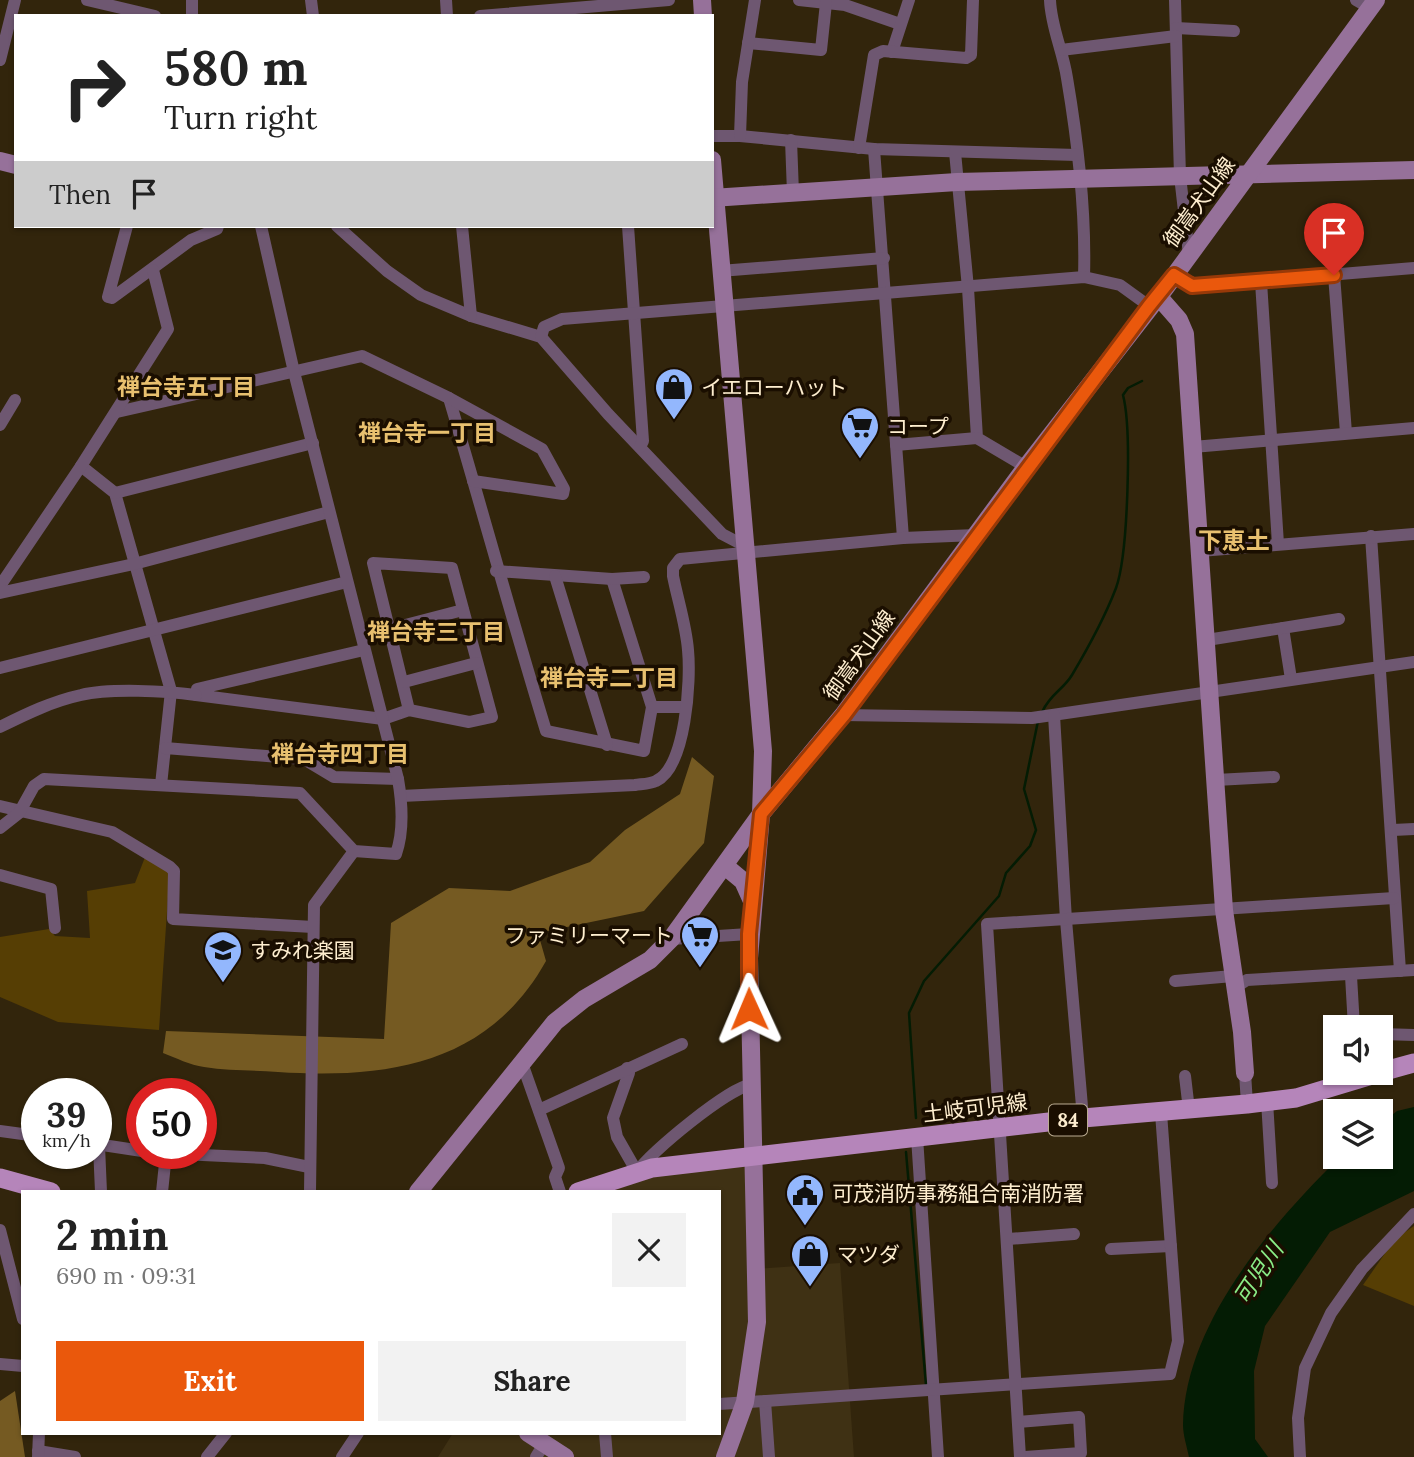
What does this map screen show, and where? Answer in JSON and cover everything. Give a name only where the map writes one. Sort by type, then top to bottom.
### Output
[{"type":"main road","name":"土岐可児線","points":[[1393,1069],[1414,1063]]},
{"type":"main road","name":"土岐可児線","points":[[586,1190],[637,1172],[1083,1118],[1296,1098],[1331,1085]]},
{"type":"main road","points":[[0,1178],[44,1190]]},
{"type":"street","points":[[0,60],[15,0]]},
{"type":"street","points":[[87,0],[146,14]]},
{"type":"street","points":[[500,14],[669,0]]},
{"type":"street","points":[[740,136],[742,82],[755,0]]},
{"type":"street","points":[[799,0],[845,5],[900,24]]},
{"type":"street","points":[[892,52],[909,0]]},
{"type":"street","points":[[859,148],[874,55],[892,52],[966,58],[971,55],[973,0]]},
{"type":"street","points":[[1050,0],[1050,20],[1061,50],[1080,179],[1086,231],[1084,277]]},
{"type":"street","points":[[1175,0],[1180,176],[1189,255]]},
{"type":"street","points":[[748,43],[821,50],[826,3]]},
{"type":"street","name":"御嵩犬山線","points":[[420,1190],[555,1022],[584,999],[650,960],[671,939],[761,814],[844,715],[1026,467],[1189,255],[1367,3]]},
{"type":"street","points":[[1061,50],[1176,32],[1234,31]]},
{"type":"street","points":[[714,136],[740,136],[874,149],[1077,155]]},
{"type":"street","points":[[791,141],[793,192]]},
{"type":"street","points":[[874,149],[884,258],[902,538]]},
{"type":"street","points":[[955,152],[968,288],[977,438]]},
{"type":"street","points":[[725,1457],[745,1402],[757,1322],[752,1202],[755,1157],[750,1085],[749,934],[761,814],[763,751],[714,198],[957,182],[1414,170]]},
{"type":"street","points":[[126,228],[108,297],[112,298],[191,240],[218,228]]},
{"type":"street","points":[[0,828],[19,813],[34,786],[44,779],[300,793],[354,851],[396,854],[400,844],[401,796],[398,779],[294,372],[261,228]]},
{"type":"street","points":[[339,228],[361,250],[421,295],[471,316],[541,337],[722,534],[744,548]]},
{"type":"street","points":[[462,228],[471,316]]},
{"type":"street","points":[[628,228],[643,441],[640,447]]},
{"type":"street","points":[[720,271],[884,258]]},
{"type":"street","points":[[1174,275],[1192,286],[1414,268]]},
{"type":"street","points":[[0,586],[117,412],[167,329],[153,270]]},
{"type":"street","points":[[1334,275],[1346,433]]},
{"type":"street","points":[[541,337],[544,327],[562,319],[1084,277],[1120,285],[1153,301],[1179,320],[1185,334],[1224,910],[1245,1073],[1257,1102],[1272,1183]]},
{"type":"street","points":[[1261,282],[1278,544]]},
{"type":"street","points":[[117,412],[362,356],[449,398],[542,449],[564,489],[563,494],[473,481]]},
{"type":"street","points":[[449,398],[496,571],[546,731],[607,746],[644,751],[652,707],[612,579]]},
{"type":"street","points":[[0,425],[15,400]]},
{"type":"street","points":[[1193,447],[1414,428]]},
{"type":"street","points":[[896,445],[977,438],[1026,467]]},
{"type":"street","points":[[114,493],[313,443]]},
{"type":"street","points":[[81,466],[114,493],[171,691],[161,785]]},
{"type":"street","points":[[0,593],[134,564],[329,512]]},
{"type":"street","points":[[1200,551],[1414,534]]},
{"type":"street","points":[[401,796],[654,782],[667,774],[675,762],[686,707],[689,653],[673,568],[680,559],[744,548],[976,535]]},
{"type":"street","points":[[1371,537],[1378,667],[1393,830],[1394,898],[1400,971]]},
{"type":"street","points":[[0,727],[43,707],[84,694],[171,691],[383,719],[409,710],[469,722],[492,717],[452,568],[373,563],[409,710]]},
{"type":"street","points":[[496,571],[612,579],[644,577]]},
{"type":"street","points":[[555,576],[607,746]]},
{"type":"street","points":[[0,668],[347,582]]},
{"type":"street","points":[[390,629],[463,610]]},
{"type":"street","points":[[1207,640],[1339,619]]},
{"type":"street","points":[[1283,628],[1291,679]]},
{"type":"street","points":[[196,695],[197,688],[363,650]]},
{"type":"street","points":[[844,715],[1032,718],[1414,662]]},
{"type":"street","points":[[404,682],[476,663]]},
{"type":"street","points":[[652,707],[686,707]]},
{"type":"street","points":[[1054,715],[1066,920],[1083,1118]]},
{"type":"street","points":[[165,748],[304,759],[334,778],[398,779]]},
{"type":"street","points":[[1216,780],[1274,777]]},
{"type":"street","points":[[0,806],[19,813],[82,823],[112,832],[170,867],[174,871],[173,919],[313,927]]},
{"type":"street","points":[[1393,830],[1414,829]]},
{"type":"street","points":[[310,1190],[314,905],[354,851]]},
{"type":"street","points":[[725,866],[743,881],[752,902]]},
{"type":"street","points":[[0,875],[51,889],[55,928]]},
{"type":"street","points":[[1018,1422],[1079,1417],[1081,1453],[1023,1457],[1018,1422],[987,924],[1394,898]]},
{"type":"street","points":[[671,939],[749,934]]},
{"type":"street","points":[[1175,981],[1235,982],[1414,970]]},
{"type":"street","points":[[1351,976],[1353,1015]]},
{"type":"street","points":[[1393,1034],[1414,1035]]},
{"type":"street","points":[[539,1110],[682,1044]]},
{"type":"street","points":[[522,1063],[559,1168],[555,1177],[559,1190]]},
{"type":"street","points":[[627,1068],[629,1073],[612,1118],[617,1137],[637,1172],[666,1142],[736,1088],[750,1085]]},
{"type":"street","points":[[1185,1076],[1189,1110]]},
{"type":"street","points":[[721,1404],[1170,1374],[1178,1341],[1161,1112]]},
{"type":"street","points":[[0,1132],[21,1134]]},
{"type":"street","points":[[917,1137],[938,1457]]},
{"type":"street","points":[[217,1156],[265,1158],[309,1167]]},
{"type":"street","points":[[100,1169],[101,1190]]},
{"type":"street","points":[[162,1190],[164,1169]]},
{"type":"street","points":[[1300,1457],[1298,1418],[1305,1368],[1310,1357],[1331,1313],[1362,1269],[1414,1213]]},
{"type":"street","points":[[0,1230],[21,1311]]},
{"type":"street","points":[[1008,1238],[1074,1234]]},
{"type":"street","points":[[1111,1249],[1171,1246]]},
{"type":"street","points":[[0,1364],[21,1366]]},
{"type":"street","points":[[765,1401],[769,1457]]},
{"type":"street","points":[[39,1435],[38,1454],[75,1457]]},
{"type":"street","points":[[207,1457],[224,1435]]},
{"type":"street","points":[[342,1457],[357,1435]]},
{"type":"street","points":[[529,1435],[540,1450],[565,1457]]},
{"type":"street","points":[[605,1435],[607,1457]]},
{"type":"shaded area","points":[[692,757],[714,776],[704,843],[644,911],[538,933],[546,961],[522,996],[495,1023],[464,1044],[431,1058],[395,1067],[318,1074],[213,1068],[194,1065],[163,1053],[166,1031],[384,1039],[391,923],[449,888],[510,891],[590,862],[625,830],[680,794]]},
{"type":"shaded area","points":[[147,852],[170,867],[159,1030],[58,1022],[0,997],[0,937],[49,929],[55,936],[90,938],[87,891],[135,883]]},
{"type":"shaded area","points":[[755,1157],[756,1269],[840,1263],[854,1457],[438,1457],[452,1435],[721,1435],[721,1190],[588,1190]]},
{"type":"shaded area","points":[[1414,1226],[1414,1306],[1363,1285],[1395,1239]]},
{"type":"shaded area","points":[[15,1391],[25,1457],[0,1457],[0,1401]]},
{"type":"water","name":"可児川","points":[[1414,1107],[1414,1191],[1330,1232],[1265,1326],[1254,1371],[1255,1439],[1268,1457],[1189,1457],[1183,1425],[1188,1387],[1199,1350],[1216,1313],[1237,1278],[1287,1213],[1328,1169],[1393,1169],[1393,1114]]},
{"type":"waterway","points":[[1042,712],[1049,700],[1072,675],[1116,588],[1126,522],[1127,435],[1123,395],[1128,388],[1142,381]]},
{"type":"waterway","points":[[916,1118],[909,1013],[924,981],[999,896],[1006,873],[1030,846],[1036,830],[1024,789],[1038,721]]},
{"type":"waterway","points":[[906,1152],[926,1385]]},
{"type":"place","name":"イエローハット","points":[[674,421]]},
{"type":"place","name":"コープ","points":[[860,460]]},
{"type":"place","name":"ファミリーマート","points":[[700,969]]},
{"type":"place","name":"すみれ楽園","points":[[223,984]]},
{"type":"place","name":"可茂消防事務組合南消防署","points":[[805,1227]]},
{"type":"place","name":"マツダ","points":[[810,1288]]},
{"type":"district","name":"禅台寺五丁目","points":[[186,386]]},
{"type":"district","name":"禅台寺一丁目","points":[[427,432]]},
{"type":"district","name":"下恵土","points":[[1234,540]]},
{"type":"district","name":"禅台寺三丁目","points":[[436,631]]},
{"type":"district","name":"禅台寺二丁目","points":[[609,677]]},
{"type":"district","name":"禅台寺四丁目","points":[[340,753]]},
{"type":"route","points":[[749,1009],[749,934],[761,814],[844,715],[1026,467],[1149,306],[1174,275],[1192,286],[1334,275]]}]
